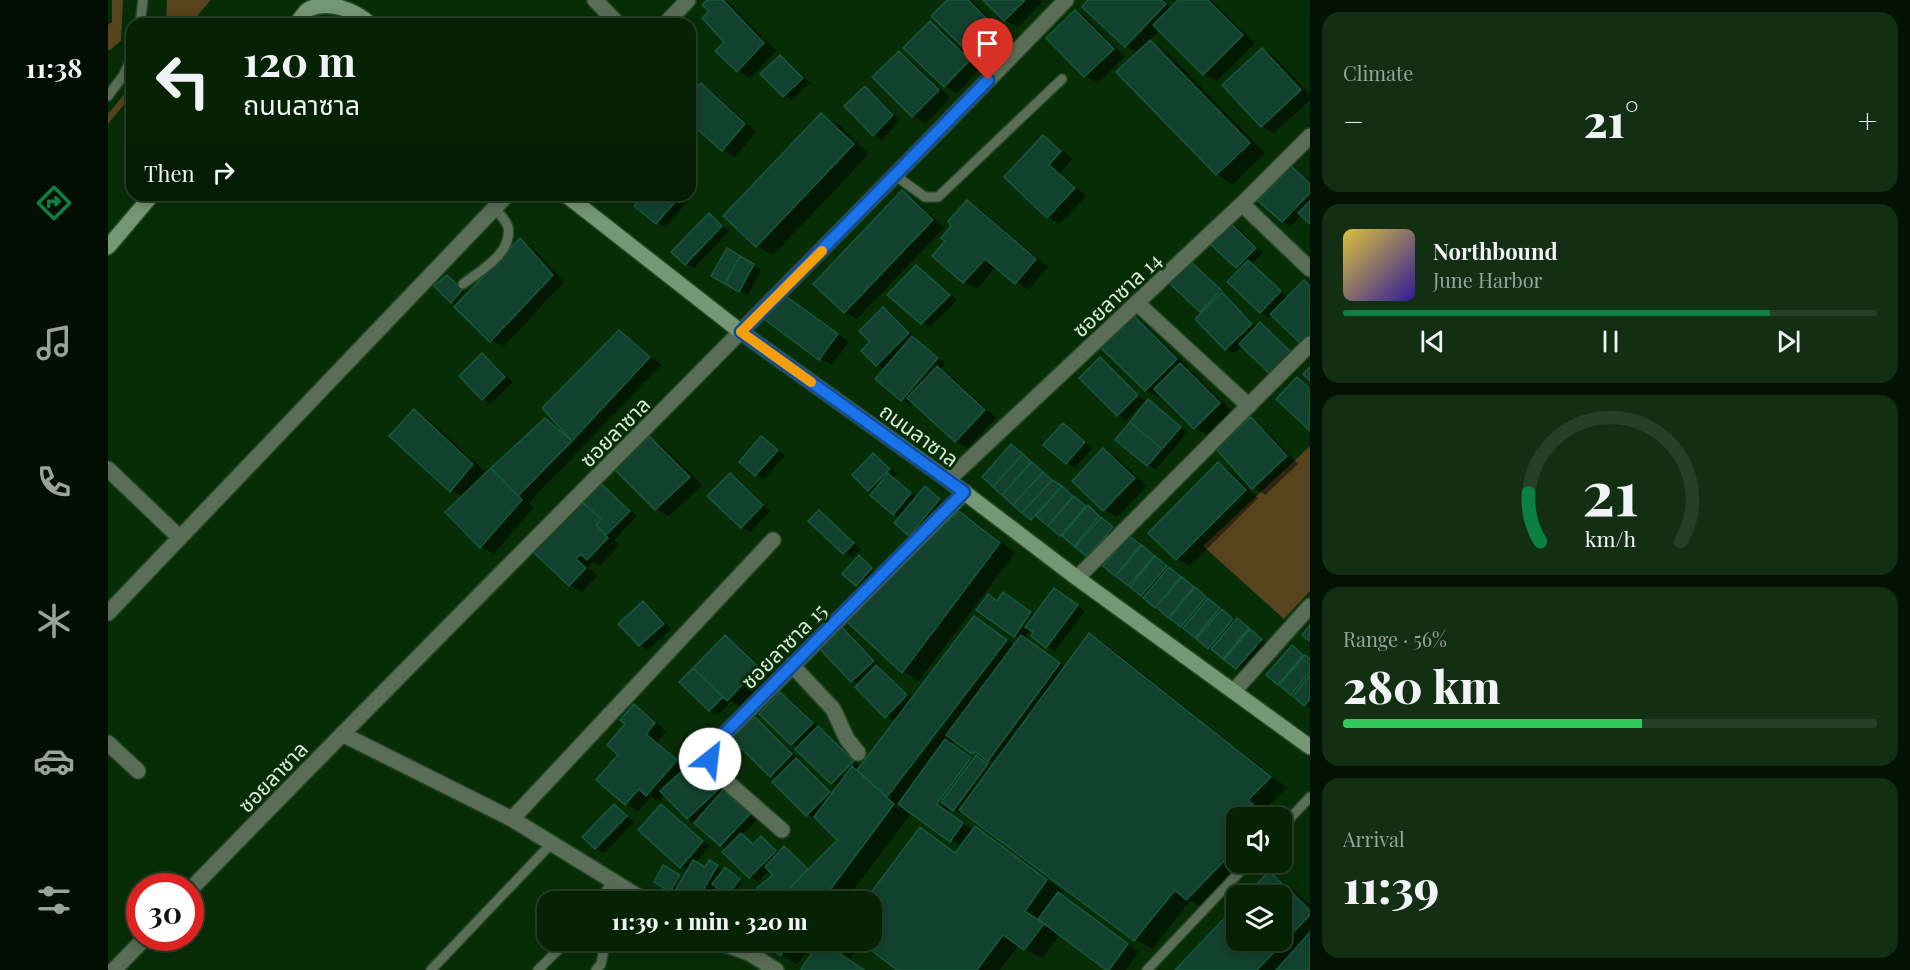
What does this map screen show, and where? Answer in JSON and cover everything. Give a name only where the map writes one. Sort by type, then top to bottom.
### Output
[{"type":"street","points":[[595,0],[612,18]]},
{"type":"street","points":[[671,18],[688,0]]},
{"type":"street","name":"ซอยลาซาล","points":[[204,876],[896,176],[1066,0]]},
{"type":"street","points":[[301,18],[309,9],[332,2],[358,13],[363,18]]},
{"type":"street","name":"ซอยลาซาล 14","points":[[948,480],[1242,204],[1310,136]]},
{"type":"street","points":[[108,247],[147,201]]},
{"type":"street","points":[[109,610],[501,201]]},
{"type":"street","name":"ถนนลาซาล","points":[[574,201],[741,332],[948,480],[1077,578],[1310,747]]},
{"type":"street","points":[[1242,204],[1310,269]]},
{"type":"street","points":[[1137,303],[1249,406]]},
{"type":"street","points":[[1077,578],[1310,344]]},
{"type":"street","points":[[108,469],[180,538]]},
{"type":"street","name":"ซอยลาซาล 15","points":[[782,830],[728,783],[710,759],[714,745],[964,492]]},
{"type":"street","points":[[512,819],[773,540]]},
{"type":"street","points":[[1234,691],[1310,606]]},
{"type":"street","points":[[792,665],[833,709],[847,739],[858,753]]},
{"type":"street","points":[[342,734],[512,819],[631,891]]},
{"type":"street","points":[[108,743],[138,771]]},
{"type":"street","points":[[114,970],[132,951]]},
{"type":"street","points":[[743,951],[776,970]]},
{"type":"lane","points":[[141,18],[143,0]]},
{"type":"lane","points":[[109,90],[126,70]]},
{"type":"lane","points":[[896,176],[925,197],[938,197],[1062,79]]},
{"type":"lane","points":[[464,284],[503,251],[507,240],[507,225],[495,208]]},
{"type":"lane","points":[[1292,816],[1310,797]]},
{"type":"lane","points":[[431,970],[552,843]]},
{"type":"lane","points":[[1147,970],[1239,873]]},
{"type":"lane","points":[[606,891],[613,879]]},
{"type":"lane","points":[[538,970],[557,951]]},
{"type":"lane","points":[[596,970],[601,964],[604,951]]},
{"type":"shaded area","points":[[112,0],[123,0],[121,41],[108,50],[108,25],[112,22]]},
{"type":"shaded area","points":[[167,0],[211,0],[195,18],[166,18]]},
{"type":"shaded area","points":[[126,92],[126,102],[108,124],[108,114]]},
{"type":"shaded area","points":[[1310,446],[1310,591],[1284,619],[1203,546]]},
{"type":"building","points":[[707,0],[723,0],[764,43],[737,72],[715,51],[724,42],[702,18],[709,11],[702,5]]},
{"type":"building","points":[[947,0],[968,0],[997,29],[971,55],[931,16]]},
{"type":"building","points":[[983,0],[1025,0],[1004,21]]},
{"type":"building","points":[[1088,0],[1161,0],[1166,4],[1125,47],[1082,7]]},
{"type":"building","points":[[1178,0],[1208,0],[1243,35],[1203,75],[1153,25]]},
{"type":"building","points":[[1075,10],[1114,49],[1084,77],[1046,38]]},
{"type":"building","points":[[930,21],[970,60],[944,87],[903,48]]},
{"type":"building","points":[[1150,40],[1250,143],[1216,175],[1116,72]]},
{"type":"building","points":[[1262,48],[1301,90],[1261,127],[1222,85]]},
{"type":"building","points":[[899,51],[939,90],[912,117],[872,77]]},
{"type":"building","points":[[780,55],[803,78],[783,97],[760,74]]},
{"type":"building","points":[[701,83],[745,124],[722,151],[696,128],[696,88]]},
{"type":"building","points":[[865,86],[893,115],[873,136],[844,106]]},
{"type":"building","points":[[821,113],[854,144],[756,247],[723,216]]},
{"type":"building","points":[[1043,135],[1061,151],[1049,165],[1075,188],[1047,218],[1004,177]]},
{"type":"building","points":[[1291,166],[1310,184],[1310,193],[1282,222],[1258,201]]},
{"type":"building","points":[[902,190],[933,220],[844,313],[813,284]]},
{"type":"building","points":[[967,200],[1036,259],[1015,284],[985,259],[963,283],[932,256],[945,241],[941,238],[951,226],[948,221]]},
{"type":"building","points":[[638,201],[676,201],[656,224],[634,206]]},
{"type":"building","points":[[1310,201],[1310,224],[1298,213]]},
{"type":"building","points":[[709,213],[722,226],[685,265],[671,252]]},
{"type":"building","points":[[1228,221],[1256,248],[1236,268],[1208,242]]},
{"type":"building","points":[[520,238],[553,275],[490,342],[454,307]]},
{"type":"building","points":[[727,248],[740,256],[725,284],[711,276]]},
{"type":"building","points":[[740,256],[754,264],[739,292],[725,284]]},
{"type":"building","points":[[1188,259],[1221,290],[1200,312],[1167,281]]},
{"type":"building","points":[[1248,260],[1281,291],[1260,313],[1227,282]]},
{"type":"building","points":[[916,265],[950,295],[921,324],[887,295]]},
{"type":"building","points":[[447,275],[462,290],[451,303],[434,286]]},
{"type":"building","points":[[1304,280],[1310,286],[1310,337],[1302,345],[1270,314]]},
{"type":"building","points":[[1222,292],[1252,324],[1225,350],[1195,319]]},
{"type":"building","points":[[783,294],[838,334],[819,360],[764,319]]},
{"type":"building","points":[[883,307],[909,333],[876,366],[861,351],[870,342],[859,331]]},
{"type":"building","points":[[1132,314],[1177,359],[1145,391],[1100,347]]},
{"type":"building","points":[[1260,322],[1292,353],[1271,375],[1239,344]]},
{"type":"building","points":[[619,330],[650,357],[572,441],[542,408]]},
{"type":"building","points":[[912,336],[938,358],[901,401],[875,379]]},
{"type":"building","points":[[482,353],[505,377],[482,400],[459,376]]},
{"type":"building","points":[[1100,357],[1138,395],[1117,416],[1079,378]]},
{"type":"building","points":[[1180,363],[1220,403],[1194,429],[1154,389]]},
{"type":"building","points":[[937,366],[985,410],[955,442],[907,398]]},
{"type":"building","points":[[1310,367],[1310,381],[1303,374]]},
{"type":"building","points":[[1297,377],[1310,389],[1309,430],[1276,399]]},
{"type":"building","points":[[1148,399],[1181,427],[1162,449],[1130,422]]},
{"type":"building","points":[[414,409],[473,464],[450,492],[389,436]]},
{"type":"building","points":[[1251,417],[1287,456],[1252,489],[1216,449]]},
{"type":"building","points":[[545,418],[572,441],[518,496],[491,468]]},
{"type":"building","points":[[1130,422],[1162,449],[1147,466],[1115,440]]},
{"type":"building","points":[[1063,423],[1085,442],[1066,464],[1043,445]]},
{"type":"building","points":[[649,436],[690,477],[655,510],[614,469]]},
{"type":"building","points":[[761,436],[778,450],[755,476],[739,462]]},
{"type":"building","points":[[1011,444],[1023,454],[993,487],[982,477]]},
{"type":"building","points":[[1103,448],[1135,478],[1103,511],[1072,481]]},
{"type":"building","points":[[873,453],[890,469],[868,491],[852,475]]},
{"type":"building","points":[[1023,454],[1031,462],[1002,495],[993,487]]},
{"type":"building","points":[[1032,462],[1043,472],[1013,505],[1002,495]]},
{"type":"building","points":[[1218,462],[1246,490],[1176,560],[1148,533]]},
{"type":"building","points":[[491,468],[522,500],[480,548],[445,512]]},
{"type":"building","points":[[1043,472],[1052,480],[1022,513],[1013,505]]},
{"type":"building","points":[[730,473],[763,505],[741,528],[707,496]]},
{"type":"building","points":[[888,473],[911,493],[893,515],[870,495]]},
{"type":"building","points":[[1052,480],[1062,486],[1031,520],[1022,513]]},
{"type":"building","points":[[598,481],[630,511],[606,535],[596,525],[601,519],[580,500]]},
{"type":"building","points":[[925,486],[940,499],[909,536],[894,523]]},
{"type":"building","points":[[1062,486],[1073,496],[1048,526],[1036,516]]},
{"type":"building","points":[[1074,496],[1086,506],[1060,536],[1048,526]]},
{"type":"building","points":[[580,500],[601,519],[596,525],[608,538],[587,560],[581,554],[576,559],[586,568],[569,586],[531,550]]},
{"type":"building","points":[[1088,505],[1099,516],[1074,546],[1062,536]]},
{"type":"building","points":[[819,510],[854,543],[843,554],[808,521]]},
{"type":"building","points":[[959,511],[1000,543],[902,673],[847,622]]},
{"type":"building","points":[[1101,517],[1113,527],[1087,557],[1075,547]]},
{"type":"building","points":[[1129,536],[1141,545],[1115,576],[1103,566]]},
{"type":"building","points":[[1142,545],[1154,556],[1128,586],[1116,576]]},
{"type":"building","points":[[859,555],[872,568],[856,586],[842,574]]},
{"type":"building","points":[[1155,556],[1167,566],[1141,596],[1130,587]]},
{"type":"building","points":[[1169,567],[1181,577],[1155,608],[1143,598]]},
{"type":"building","points":[[1182,577],[1194,587],[1168,618],[1156,607]]},
{"type":"building","points":[[1195,587],[1206,597],[1181,627],[1169,618]]},
{"type":"building","points":[[1054,588],[1078,605],[1046,648],[1031,636],[1033,632],[1025,627]]},
{"type":"building","points":[[1003,592],[1031,612],[1014,637],[976,610],[988,594],[997,601]]},
{"type":"building","points":[[1208,598],[1220,608],[1195,638],[1183,628]]},
{"type":"building","points":[[643,601],[664,624],[639,646],[618,624]]},
{"type":"building","points":[[1222,609],[1233,619],[1208,649],[1196,639]]},
{"type":"building","points":[[974,616],[1007,640],[887,797],[857,770]]},
{"type":"building","points":[[1237,618],[1249,628],[1223,659],[1211,649]]},
{"type":"building","points":[[1310,625],[1310,641],[1302,635]]},
{"type":"building","points":[[841,626],[874,661],[851,682],[818,647]]},
{"type":"building","points":[[1250,629],[1262,639],[1236,669],[1224,660]]},
{"type":"building","points":[[1089,633],[1271,777],[1248,800],[1256,807],[1226,807],[1226,859],[1186,900],[1175,890],[1134,941],[959,810]]},
{"type":"building","points":[[725,635],[759,667],[727,701],[693,668]]},
{"type":"building","points":[[1021,635],[1060,663],[988,761],[975,752],[972,754],[946,735]]},
{"type":"building","points":[[1292,645],[1303,655],[1278,685],[1266,675]]},
{"type":"building","points":[[1305,655],[1310,659],[1310,672],[1291,695],[1279,685]]},
{"type":"building","points":[[876,665],[907,695],[885,718],[855,687]]},
{"type":"building","points":[[693,668],[723,697],[709,711],[679,682]]},
{"type":"building","points":[[1310,675],[1310,699],[1304,706],[1293,696]]},
{"type":"building","points":[[780,692],[813,723],[791,745],[759,714]]},
{"type":"building","points":[[634,704],[655,723],[646,734],[677,760],[646,796],[639,789],[625,805],[596,780],[618,755],[607,745],[625,724],[620,720]]},
{"type":"building","points":[[754,716],[792,754],[770,777],[732,739]]},
{"type":"building","points":[[818,726],[854,761],[831,784],[795,749]]},
{"type":"building","points":[[945,739],[971,758],[937,804],[963,823],[950,842],[898,804]]},
{"type":"building","points":[[976,755],[988,764],[953,811],[941,802]]},
{"type":"building","points":[[697,757],[723,785],[687,819],[660,791]]},
{"type":"building","points":[[796,758],[830,792],[806,816],[772,782]]},
{"type":"building","points":[[852,766],[894,804],[829,891],[787,891],[837,840],[814,817]]},
{"type":"building","points":[[723,790],[750,814],[720,846],[694,823]]},
{"type":"building","points":[[614,804],[627,816],[595,849],[582,837]]},
{"type":"building","points":[[661,804],[703,841],[680,868],[638,830]]},
{"type":"building","points":[[975,826],[1047,880],[1025,911],[1044,924],[1024,950],[1003,935],[977,970],[897,970],[872,951],[882,951],[882,891],[872,891],[920,827],[955,853]]},
{"type":"building","points":[[741,833],[753,844],[761,836],[776,851],[749,878],[722,852]]},
{"type":"building","points":[[784,846],[808,869],[787,891],[760,891],[757,888],[773,875],[765,867]]},
{"type":"building","points":[[693,860],[705,867],[709,860],[718,865],[703,891],[675,891]]},
{"type":"building","points":[[663,865],[680,875],[671,891],[654,882]]},
{"type":"building","points":[[725,867],[740,879],[730,891],[722,891],[712,884]]},
{"type":"building","points":[[1267,873],[1271,873],[1284,885],[1256,885]]},
{"type":"building","points":[[1058,892],[1128,944],[1109,970],[1038,919]]},
{"type":"building","points":[[1292,893],[1310,910],[1310,915],[1292,934]]},
{"type":"building","points":[[1226,916],[1226,951],[1275,951],[1257,970],[1175,970]]},
{"type":"building","points":[[1310,932],[1310,970],[1276,970]]},
{"type":"building","points":[[773,951],[784,951],[780,956]]},
{"type":"building","points":[[813,951],[839,951],[864,970],[803,970],[801,969]]},
{"type":"slow traffic","points":[[811,382],[741,332],[822,251]]},
{"type":"route","points":[[710,759],[711,751],[719,739],[964,492],[741,332],[988,80]]}]
